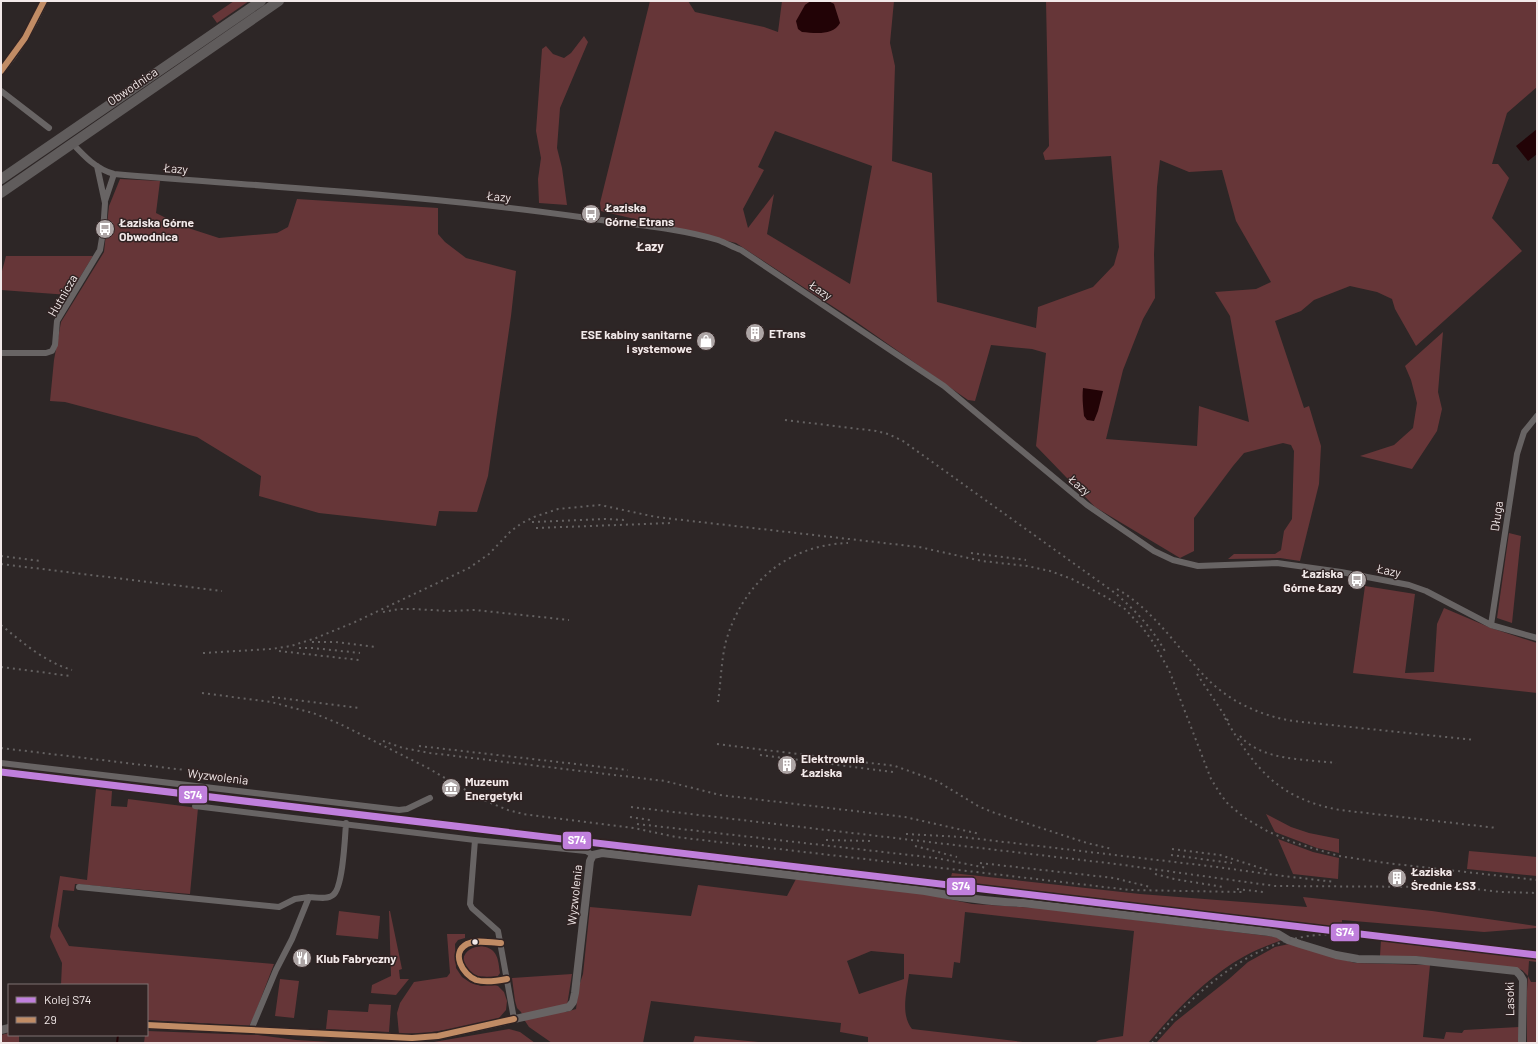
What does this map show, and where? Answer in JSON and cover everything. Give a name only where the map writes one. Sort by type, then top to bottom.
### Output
[{"type":"main road","name":"Obwodnica","points":[[1,179],[261,1]]},
{"type":"main road","name":"Obwodnica","points":[[1,193],[279,1]]},
{"type":"street","points":[[1,71],[18,50],[32,27],[44,1]]},
{"type":"street","points":[[1,91],[49,128]]},
{"type":"street","name":"Łazy","points":[[72,143],[83,155],[97,166],[114,174],[540,211],[688,233],[718,240],[741,250],[944,386],[1087,505],[1154,551],[1173,560],[1198,566],[1277,563],[1341,572],[1409,585],[1426,591],[1491,624],[1537,638]]},
{"type":"street","points":[[97,166],[105,203]]},
{"type":"street","points":[[105,203],[114,174]]},
{"type":"street","name":"Hutnicza","points":[[1,353],[46,353],[52,350],[55,345],[57,320],[100,250],[105,203]]},
{"type":"street","name":"Długa","points":[[1491,624],[1517,454],[1524,432],[1537,416]]},
{"type":"street","name":"Wyzwolenia","points":[[1,763],[399,810],[407,809],[430,798]]},
{"type":"street","points":[[195,806],[346,823],[475,840],[586,851],[593,855]]},
{"type":"street","points":[[79,887],[279,907],[295,899],[309,897],[328,898],[336,892],[340,881],[346,823]]},
{"type":"street","points":[[475,840],[470,904],[472,908],[498,931],[514,1019]]},
{"type":"street","name":"Wyzwolenia","points":[[148,1026],[412,1038],[438,1036],[569,1007],[573,1002],[575,993],[590,860],[593,855],[602,853],[925,891],[961,898],[1023,903],[1269,932],[1278,934],[1288,940]]},
{"type":"street","points":[[252,1030],[276,970],[292,939],[309,897]]},
{"type":"street","name":"Lasoki","points":[[1288,940],[1336,955],[1358,959],[1416,960],[1516,972],[1523,980],[1522,1043]]},
{"type":"street","points":[[501,942],[467,944],[461,948],[459,956],[460,966],[466,975],[475,980],[484,982],[507,979]]},
{"type":"shaded area","points":[[234,1],[249,1],[217,23],[212,16]]},
{"type":"shaded area","points":[[650,1],[688,1],[695,12],[764,27],[778,32],[782,1],[811,1],[805,5],[834,4],[828,1],[894,1],[890,43],[895,66],[892,161],[932,173],[937,302],[1036,328],[1038,307],[1093,287],[1114,265],[1119,247],[1111,156],[1045,160],[1043,153],[1049,146],[1046,1],[1537,1],[1537,87],[1507,113],[1492,164],[1498,164],[1509,178],[1492,218],[1522,251],[1416,346],[1395,309],[1392,299],[1377,292],[1350,286],[1314,300],[1301,311],[1275,321],[1304,408],[1309,406],[1321,446],[1319,484],[1300,561],[1280,558],[1228,559],[1234,554],[1275,554],[1281,550],[1284,531],[1292,519],[1294,451],[1291,445],[1283,443],[1244,453],[1194,518],[1194,551],[1180,558],[1095,507],[1036,446],[1046,353],[1032,349],[991,345],[975,401],[968,400],[855,321],[736,243],[601,211],[600,203]],"holes":[[[775,131],[872,166],[850,284],[767,234],[774,194],[748,228],[743,209],[764,170],[758,167]],[[1160,160],[1189,172],[1222,170],[1236,221],[1271,282],[1256,289],[1215,292],[1230,316],[1249,422],[1199,406],[1197,446],[1106,439],[1123,370],[1143,319],[1155,298],[1154,254],[1157,187]]]},
{"type":"shaded area","points":[[811,1],[828,1],[834,4],[840,23],[837,27],[823,33],[802,32],[798,29],[796,21],[805,5]]},
{"type":"shaded area","points":[[584,36],[588,42],[560,108],[557,148],[562,168],[567,205],[539,203],[538,179],[541,158],[536,131],[542,49],[546,46],[553,54],[564,58],[571,53]]},
{"type":"shaded area","points":[[1537,129],[1537,154],[1528,161],[1516,146]]},
{"type":"shaded area","points":[[120,179],[160,181],[156,213],[182,226],[219,238],[277,233],[288,227],[297,199],[438,208],[438,234],[445,242],[466,258],[516,271],[488,476],[477,512],[439,511],[436,526],[319,513],[259,496],[261,476],[197,437],[65,402],[50,401],[54,360],[61,322],[104,252],[109,206]]},
{"type":"shaded area","points":[[6,256],[93,256],[69,295],[1,290],[1,275]]},
{"type":"shaded area","points":[[1443,332],[1438,392],[1442,409],[1437,431],[1412,469],[1360,456],[1394,445],[1413,428],[1417,403],[1411,380],[1405,366]]},
{"type":"shaded area","points":[[1083,388],[1103,391],[1094,421],[1087,420],[1084,416]]},
{"type":"shaded area","points":[[1509,533],[1521,536],[1512,623],[1497,618]]},
{"type":"shaded area","points":[[1365,586],[1415,594],[1405,673],[1434,672],[1437,624],[1444,608],[1491,628],[1537,643],[1537,693],[1353,673]]},
{"type":"shaded area","points":[[96,789],[112,791],[111,806],[127,807],[128,799],[198,808],[190,894],[75,884],[74,891],[63,890],[58,926],[69,946],[274,964],[249,1026],[148,1020],[148,984],[61,984],[62,963],[50,937],[60,876],[87,880]]},
{"type":"shaded area","points":[[1266,814],[1291,827],[1309,833],[1339,839],[1339,853],[1317,848],[1275,832]]},
{"type":"shaded area","points":[[1278,839],[1313,852],[1339,858],[1338,879],[1293,874]]},
{"type":"shaded area","points":[[1469,851],[1537,857],[1537,876],[1467,869]]},
{"type":"shaded area","points":[[952,873],[1140,894],[1307,907],[1303,897],[1432,911],[1536,926],[1536,928],[1484,932],[1342,920],[1342,928],[950,881]]},
{"type":"shaded area","points":[[796,879],[925,894],[972,904],[1039,908],[1277,937],[1282,940],[1248,954],[1229,965],[1180,1007],[1148,1043],[1094,1043],[1099,1040],[1123,1036],[1134,931],[965,912],[960,963],[954,962],[952,978],[909,974],[905,1002],[908,1023],[912,1029],[1032,1043],[868,1043],[868,1037],[840,1032],[841,1023],[651,1001],[643,1043],[552,1043],[529,1027],[521,1012],[517,1008],[512,978],[572,974],[566,1012],[576,1009],[579,986],[583,974],[590,907],[691,916],[698,885],[787,896]],"holes":[[[871,951],[904,954],[904,979],[859,994],[847,961]]]},
{"type":"shaded area","points":[[339,911],[380,916],[378,939],[336,935]]},
{"type":"shaded area","points":[[389,911],[402,969],[399,970],[400,979],[409,979],[396,995],[371,993],[372,985],[391,976]]},
{"type":"shaded area","points":[[447,934],[465,934],[465,938],[458,940],[455,944],[456,968],[462,977],[471,983],[482,986],[492,984],[498,986],[504,992],[507,1001],[506,1010],[499,1018],[465,1027],[426,1033],[399,1034],[397,1013],[400,1003],[414,982],[447,977],[450,973]]},
{"type":"shaded area","points":[[1381,940],[1537,959],[1537,962],[1529,961],[1528,976],[1522,970],[1515,968],[1414,956],[1380,956]]},
{"type":"shaded area","points":[[1289,944],[1355,963],[1430,965],[1423,1037],[1444,1039],[1446,1032],[1462,1033],[1464,1030],[1519,1027],[1520,1043],[1156,1043],[1175,1022],[1248,962],[1275,947]]},
{"type":"shaded area","points":[[475,947],[487,947],[496,955],[500,973],[498,976],[476,976],[472,974],[465,966],[463,960],[467,951]]},
{"type":"shaded area","points":[[1528,976],[1531,982],[1537,982],[1537,1043],[1527,1043]]},
{"type":"shaded area","points":[[280,979],[299,981],[294,1018],[275,1016]]},
{"type":"shaded area","points":[[369,1004],[391,1005],[389,1032],[326,1029],[328,1010],[368,1012]]},
{"type":"shaded area","points":[[509,1029],[520,1032],[535,1043],[428,1043]]},
{"type":"shaded area","points":[[148,1031],[258,1035],[296,1040],[350,1043],[144,1043],[145,1036],[148,1036]]},
{"type":"shaded area","points":[[8,1033],[8,1036],[19,1036],[19,1043],[1,1043],[1,1035]]},
{"type":"shaded area","points":[[695,1036],[768,1043],[693,1043]]},
{"type":"waterway","points":[[117,1043],[118,1036]]},
{"type":"railway","points":[[785,420],[876,431],[888,434],[903,441],[1115,593],[1144,621],[1156,636],[1166,653]]},
{"type":"railway","points":[[203,653],[271,649],[291,646],[316,638],[355,622],[469,568],[489,554],[511,531],[522,523],[534,517],[558,509],[600,505],[656,517],[919,547],[982,561],[1027,566],[1050,571],[1072,579],[1125,609],[1142,627],[1153,642],[1169,670],[1211,779],[1221,795],[1228,804],[1245,818],[1267,831],[1292,842],[1339,856],[1386,863],[1537,880]]},
{"type":"railway","points":[[532,522],[604,519],[626,520]]},
{"type":"railway","points":[[536,528],[672,523]]},
{"type":"railway","points":[[718,702],[726,641],[734,620],[756,585],[770,571],[787,560],[806,551],[826,545],[848,543]]},
{"type":"railway","points":[[971,553],[1026,560]]},
{"type":"railway","points":[[1,556],[40,561]]},
{"type":"railway","points":[[1,564],[222,591]]},
{"type":"railway","points":[[1117,589],[1130,597],[1152,616],[1209,681],[1230,698],[1254,710],[1267,715],[1293,721],[1475,740]]},
{"type":"railway","points":[[383,612],[399,609],[449,611],[475,610],[569,620]]},
{"type":"railway","points":[[1,625],[43,657],[62,667],[72,670]]},
{"type":"railway","points":[[312,642],[335,642],[376,647]]},
{"type":"railway","points":[[299,648],[360,653]]},
{"type":"railway","points":[[279,651],[359,660]]},
{"type":"railway","points":[[1,667],[71,676]]},
{"type":"railway","points":[[1197,674],[1229,722]]},
{"type":"railway","points":[[202,693],[271,702],[313,713],[340,724],[428,768],[481,799],[508,810],[523,814],[634,828],[676,837],[1130,890],[1242,892]]},
{"type":"railway","points":[[272,697],[360,708]]},
{"type":"railway","points":[[1225,718],[1258,767],[1285,790],[1301,798],[1319,805],[1340,810],[1497,828]]},
{"type":"railway","points":[[1240,736],[1249,744],[1272,754],[1298,759],[1336,763]]},
{"type":"railway","points":[[383,741],[403,748],[430,753],[665,781],[720,795],[905,817],[980,834]]},
{"type":"railway","points":[[717,744],[895,766],[937,781],[978,806],[992,812],[1087,843],[1112,849]]},
{"type":"railway","points":[[419,746],[628,770]]},
{"type":"railway","points":[[1,748],[185,770]]},
{"type":"railway","points":[[760,755],[893,772]]},
{"type":"railway","points":[[631,807],[1116,864],[1275,886],[1447,887],[1501,892],[1537,893]]},
{"type":"railway","points":[[630,817],[650,820]]},
{"type":"railway","points":[[637,824],[936,858],[987,868]]},
{"type":"railway","points":[[906,834],[962,837],[1335,882]]},
{"type":"railway","points":[[826,840],[870,841]]},
{"type":"railway","points":[[915,846],[957,857]]},
{"type":"railway","points":[[1172,849],[1220,855],[1270,871]]},
{"type":"railway","points":[[1171,855],[1232,863]]},
{"type":"railway","points":[[980,863],[1114,878],[1150,887]]},
{"type":"railway","points":[[1155,874],[1174,879],[1223,887]]},
{"type":"railway","points":[[1237,889],[1263,892]]},
{"type":"railway","points":[[1152,1043],[1181,1010],[1198,994],[1217,978],[1257,953],[1278,944],[1306,936],[1331,934],[1364,935]]},
{"type":"rail line","name":"S74","points":[[1,772],[1537,955]]},
{"type":"transit line","name":"29","points":[[1,71],[25,38],[44,1]]},
{"type":"transit line","name":"29","points":[[501,943],[480,941],[467,944],[459,953],[459,958],[463,969],[467,974],[476,980],[488,982],[507,979]]},
{"type":"transit line","name":"29","points":[[148,1025],[412,1038],[438,1036],[514,1019]]},
{"type":"place","name":"Łaziska Górne Etrans","points":[[591,214]]},
{"type":"place","name":"Łaziska Górne Obwodnica","points":[[105,229]]},
{"type":"place","name":"ETrans","points":[[755,333]]},
{"type":"place","name":"ESE kabiny sanitarne i systemowe","points":[[706,341]]},
{"type":"place","name":"Łaziska Górne Łazy","points":[[1357,580]]},
{"type":"place","name":"Elektrownia Łaziska","points":[[787,765]]},
{"type":"place","name":"Muzeum Energetyki","points":[[451,788]]},
{"type":"place","name":"Łaziska Średnie ŁS3","points":[[1397,878]]},
{"type":"place","name":"Klub Fabryczny","points":[[302,958]]},
{"type":"district","name":"Łazy","points":[[650,246]]}]
